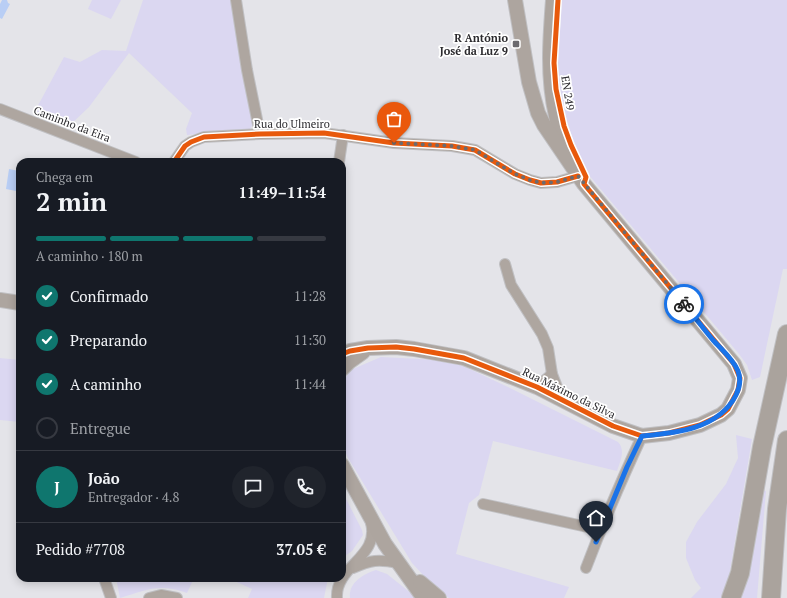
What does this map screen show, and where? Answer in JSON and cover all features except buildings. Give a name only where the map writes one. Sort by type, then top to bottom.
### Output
[{"type":"highway","points":[[731,598],[740,573],[762,447],[787,334]]},
{"type":"highway","points":[[771,598],[777,509],[787,440]]},
{"type":"street","points":[[236,0],[247,70],[260,134]]},
{"type":"street","points":[[516,0],[529,82],[538,113],[544,125],[566,157]]},
{"type":"street","name":"EN 249","points":[[553,0],[549,52],[550,77],[556,116],[566,150],[566,157],[581,180]]},
{"type":"street","name":"Caminho da Eira","points":[[0,109],[126,158]]},
{"type":"street","name":"Rua do Ulmeiro","points":[[177,158],[185,146],[198,139],[209,136],[324,133],[394,143],[452,146],[475,150],[515,174],[530,180],[541,183],[581,180]]},
{"type":"street","points":[[340,158],[343,136]]},
{"type":"street","name":"Rua Máximo da Silva","points":[[346,352],[368,348],[396,347],[464,358],[537,387],[613,426],[642,436],[669,433],[700,425],[708,422],[728,409],[738,390],[740,378],[734,364],[581,180]]},
{"type":"street","points":[[505,264],[511,285],[542,334],[548,348],[552,374],[562,400]]},
{"type":"street","points":[[0,300],[16,302]]},
{"type":"street","points":[[346,365],[368,348]]},
{"type":"street","points":[[537,387],[552,374]]},
{"type":"street","points":[[586,568],[600,530],[642,436]]},
{"type":"street","points":[[346,472],[385,544],[425,598]]},
{"type":"street","points":[[483,504],[600,530]]},
{"type":"street","points":[[346,573],[370,545],[373,539],[373,529],[370,517]]},
{"type":"street","points":[[349,569],[368,561],[378,560],[400,566],[439,598]]},
{"type":"street","points":[[105,582],[111,598]]},
{"type":"street","points":[[337,598],[338,587],[341,582]]},
{"type":"street","points":[[149,598],[161,595],[177,598]]},
{"type":"shaded area","points":[[92,0],[121,0],[111,19],[88,9]]},
{"type":"shaded area","points":[[143,0],[232,0],[253,124],[250,129],[187,135],[186,129],[192,113],[129,53],[89,107],[69,126],[34,113],[64,57],[80,62],[102,50],[126,51]]},
{"type":"shaded area","points":[[562,0],[787,0],[787,269],[783,269],[760,377],[752,380],[747,365],[739,354],[588,174],[572,137],[562,104],[558,59]]},
{"type":"shaded area","points":[[381,357],[441,360],[457,363],[618,442],[622,452],[617,471],[493,441],[479,495],[469,503],[456,554],[569,587],[564,598],[449,598],[436,589],[412,563],[346,453],[346,377],[353,369]]},
{"type":"shaded area","points":[[0,358],[16,360],[16,422],[0,420]]},
{"type":"shaded area","points":[[736,435],[752,439],[727,589],[723,598],[691,598],[701,588],[695,580],[686,558],[686,542],[697,522],[726,484],[738,458]]},
{"type":"shaded area","points":[[760,490],[766,491],[757,598],[740,598]]},
{"type":"shaded area","points":[[346,499],[362,530],[363,535],[352,551],[346,555]]},
{"type":"shaded area","points":[[376,570],[387,574],[417,598],[350,598],[351,588],[357,580]]},
{"type":"shaded area","points":[[117,582],[192,582],[187,593],[169,588],[161,588],[146,590],[120,598]]},
{"type":"shaded area","points":[[237,582],[327,582],[324,598],[248,598],[252,589]]},
{"type":"water","points":[[2,0],[7,0],[10,4],[2,19],[0,18],[0,4]]},
{"type":"water","points":[[9,169],[16,170],[16,191],[6,189]]},
{"type":"cycle path","name":"EN 249","points":[[346,352],[368,348],[396,347],[464,358],[537,387],[613,426],[642,436],[669,433],[700,425],[721,415],[728,409],[738,390],[740,378],[734,364],[584,184],[586,177],[564,126],[556,89],[554,63],[558,0]]},
{"type":"cycle path","points":[[177,158],[185,146],[204,137],[324,133],[394,143],[452,146],[475,150],[515,174],[541,183],[557,182],[578,176]]},
{"type":"way so far","points":[[394,143],[452,146],[475,150],[515,174],[541,183],[557,182],[578,176],[684,304]]},
{"type":"place","name":"R António José da Luz 9","points":[[516,44]]},
{"type":"route","points":[[596,542],[627,467],[642,436],[669,433],[708,422],[728,409],[738,390],[740,378],[734,364],[684,304]]}]
